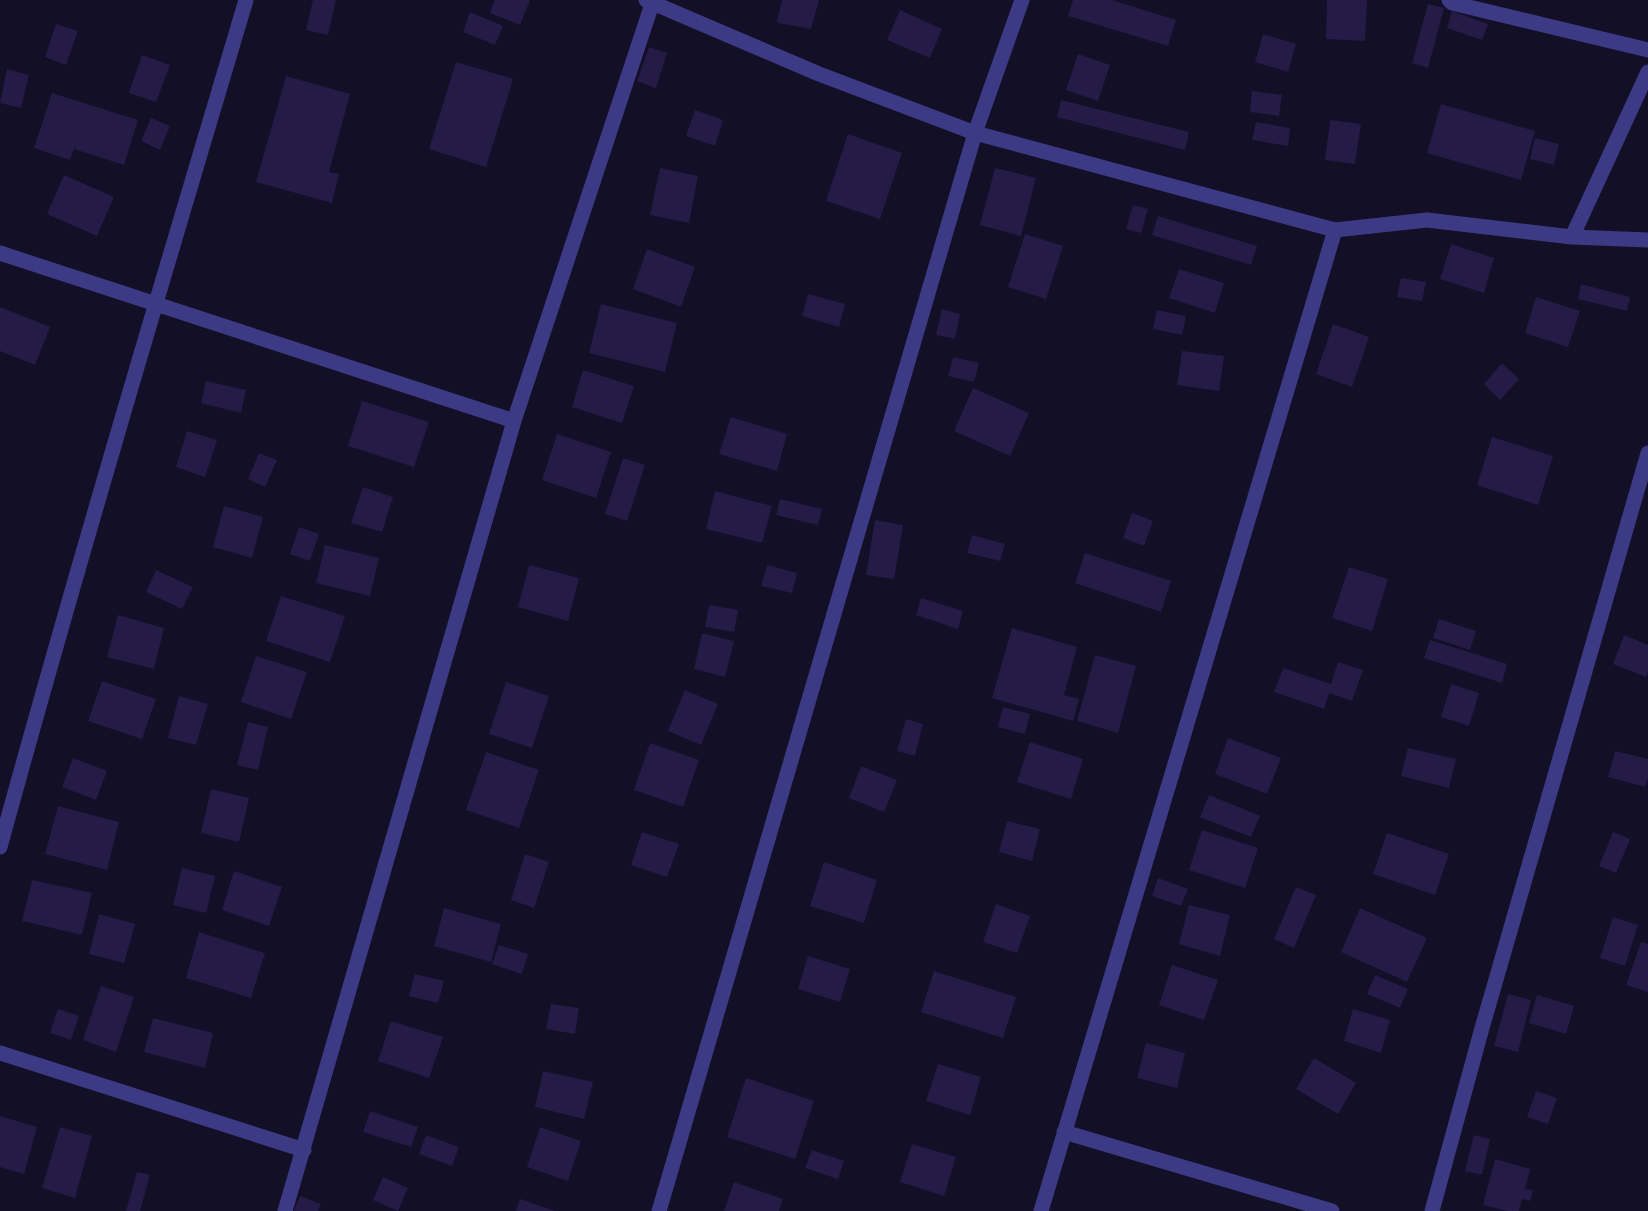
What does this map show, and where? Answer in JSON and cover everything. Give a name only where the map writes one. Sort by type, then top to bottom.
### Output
[{"type":"street","points":[[0,847],[155,304],[246,0]]},
{"type":"street","points":[[659,1211],[975,133],[1023,0]]},
{"type":"street","points":[[1449,0],[1452,3],[1648,50]]},
{"type":"street","points":[[285,1211],[514,421],[649,2],[819,74],[975,133],[1335,230],[1427,220],[1572,237],[1648,240]]},
{"type":"street","points":[[1572,237],[1648,72]]},
{"type":"street","points":[[1041,1211],[1335,230]]},
{"type":"street","points":[[0,253],[514,421]]},
{"type":"street","points":[[1431,1211],[1488,1005],[1648,453]]},
{"type":"street","points":[[0,1053],[304,1150]]},
{"type":"street","points":[[1065,1132],[1332,1211]]},
{"type":"building","points":[[313,0],[336,0],[328,35],[306,30]]},
{"type":"building","points":[[495,0],[530,0],[520,25],[490,13]]},
{"type":"building","points":[[782,0],[819,0],[811,29],[778,23]]},
{"type":"building","points":[[1073,0],[1112,0],[1176,20],[1168,46],[1068,16]]},
{"type":"building","points":[[1327,0],[1367,0],[1365,41],[1326,39]]},
{"type":"building","points":[[1428,4],[1444,8],[1428,68],[1412,63]]},
{"type":"building","points":[[900,10],[942,29],[930,58],[887,40]]},
{"type":"building","points":[[1452,11],[1488,24],[1482,40],[1447,28]]},
{"type":"building","points":[[470,12],[503,26],[495,45],[463,32]]},
{"type":"building","points":[[56,24],[78,31],[66,65],[45,57]]},
{"type":"building","points":[[1263,34],[1296,44],[1288,72],[1255,62]]},
{"type":"building","points":[[649,47],[667,53],[656,88],[637,81]]},
{"type":"building","points":[[1078,54],[1110,65],[1098,101],[1066,90]]},
{"type":"building","points":[[142,55],[170,65],[156,102],[129,93]]},
{"type":"building","points":[[456,62],[513,79],[486,167],[429,149]]},
{"type":"building","points":[[7,69],[29,75],[21,108],[0,103]]},
{"type":"building","points":[[286,76],[350,94],[329,172],[339,174],[332,203],[256,182]]},
{"type":"building","points":[[1252,91],[1282,95],[1279,116],[1250,112]]},
{"type":"building","points":[[52,93],[138,120],[124,165],[74,149],[70,160],[34,148]]},
{"type":"building","points":[[1061,100],[1189,132],[1185,150],[1057,117]]},
{"type":"building","points":[[1441,104],[1535,131],[1521,180],[1427,153]]},
{"type":"building","points":[[695,110],[723,120],[715,146],[686,136]]},
{"type":"building","points":[[151,118],[170,126],[160,150],[141,141]]},
{"type":"building","points":[[1330,120],[1361,124],[1355,164],[1325,160]]},
{"type":"building","points":[[1256,122],[1290,128],[1288,146],[1252,140]]},
{"type":"building","points":[[848,134],[902,153],[880,219],[826,201]]},
{"type":"building","points":[[1535,138],[1559,144],[1554,165],[1530,159]]},
{"type":"building","points":[[660,168],[698,176],[689,223],[650,215]]},
{"type":"building","points":[[995,168],[1036,178],[1021,236],[980,225]]},
{"type":"building","points":[[64,175],[114,197],[97,236],[47,214]]},
{"type":"building","points":[[1133,205],[1148,209],[1141,233],[1126,229]]},
{"type":"building","points":[[1158,216],[1257,246],[1251,265],[1152,235]]},
{"type":"building","points":[[1025,234],[1063,246],[1046,299],[1008,287]]},
{"type":"building","points":[[1451,244],[1494,258],[1484,293],[1440,279]]},
{"type":"building","points":[[647,249],[695,267],[681,307],[633,289]]},
{"type":"building","points":[[1179,269],[1224,283],[1215,313],[1169,298]]},
{"type":"building","points":[[1401,278],[1426,282],[1422,301],[1397,297]]},
{"type":"building","points":[[1581,284],[1630,297],[1627,311],[1578,299]]},
{"type":"building","points":[[808,294],[845,304],[839,327],[802,316]]},
{"type":"building","points":[[1536,297],[1580,311],[1568,347],[1525,333]]},
{"type":"building","points":[[601,304],[677,323],[665,372],[589,353]]},
{"type":"building","points":[[0,307],[50,327],[35,365],[0,351]]},
{"type":"building","points":[[942,309],[960,314],[955,339],[936,335]]},
{"type":"building","points":[[1157,310],[1186,316],[1182,335],[1153,329]]},
{"type":"building","points":[[1333,324],[1369,337],[1352,387],[1316,374]]},
{"type":"building","points":[[1182,351],[1224,356],[1219,391],[1177,385]]},
{"type":"building","points":[[953,357],[979,363],[974,382],[948,376]]},
{"type":"building","points":[[1502,363],[1519,379],[1500,400],[1484,384]]},
{"type":"building","points":[[583,370],[634,386],[622,423],[572,407]]},
{"type":"building","points":[[206,381],[246,390],[241,413],[201,403]]},
{"type":"building","points":[[973,388],[1029,413],[1010,456],[954,431]]},
{"type":"building","points":[[362,401],[429,422],[414,467],[348,446]]},
{"type":"building","points":[[731,417],[787,434],[777,471],[719,454]]},
{"type":"building","points":[[187,431],[217,440],[205,477],[176,467]]},
{"type":"building","points":[[557,434],[611,452],[596,498],[542,480]]},
{"type":"building","points":[[1492,437],[1553,456],[1538,505],[1477,485]]},
{"type":"building","points":[[259,453],[277,460],[265,487],[248,479]]},
{"type":"building","points":[[623,458],[645,465],[627,521],[605,514]]},
{"type":"building","points":[[363,487],[393,497],[382,532],[351,523]]},
{"type":"building","points":[[715,491],[772,506],[762,543],[706,529]]},
{"type":"building","points":[[780,499],[822,509],[818,525],[776,515]]},
{"type":"building","points":[[224,506],[263,517],[252,558],[213,547]]},
{"type":"building","points":[[1132,513],[1153,521],[1144,546],[1123,538]]},
{"type":"building","points":[[875,520],[903,525],[894,579],[866,575]]},
{"type":"building","points":[[299,527],[319,534],[310,561],[290,554]]},
{"type":"building","points":[[972,535],[1005,544],[1000,561],[967,553]]},
{"type":"building","points":[[325,545],[379,558],[370,596],[316,583]]},
{"type":"building","points":[[1085,553],[1171,581],[1161,612],[1075,583]]},
{"type":"building","points":[[529,565],[579,578],[568,621],[518,607]]},
{"type":"building","points":[[767,565],[797,573],[792,593],[761,586]]},
{"type":"building","points":[[1349,567],[1388,579],[1372,631],[1332,618]]},
{"type":"building","points":[[156,570],[193,587],[182,609],[146,592]]},
{"type":"building","points":[[281,596],[345,616],[330,662],[266,641]]},
{"type":"building","points":[[921,598],[963,611],[958,629],[916,615]]},
{"type":"building","points":[[709,605],[738,610],[734,632],[705,627]]},
{"type":"building","points":[[118,615],[164,628],[154,669],[107,657]]},
{"type":"building","points":[[1439,619],[1476,631],[1470,650],[1433,638]]},
{"type":"building","points":[[1012,628],[1077,647],[1064,695],[1079,699],[1073,721],[992,698]]},
{"type":"building","points":[[702,633],[734,641],[725,677],[694,669]]},
{"type":"building","points":[[1624,635],[1648,645],[1646,677],[1613,664]]},
{"type":"building","points":[[1430,640],[1507,664],[1502,683],[1424,658]]},
{"type":"building","points":[[1095,655],[1136,666],[1118,733],[1077,721]]},
{"type":"building","points":[[256,656],[307,672],[291,719],[241,702]]},
{"type":"building","points":[[1338,662],[1363,670],[1352,701],[1329,693],[1324,709],[1274,692],[1283,668],[1331,684]]},
{"type":"building","points":[[102,681],[156,699],[142,739],[88,721]]},
{"type":"building","points":[[506,682],[549,696],[532,748],[489,734]]},
{"type":"building","points":[[1451,684],[1479,693],[1469,726],[1441,717]]},
{"type":"building","points":[[685,690],[718,704],[701,745],[668,731]]},
{"type":"building","points":[[179,696],[208,704],[196,745],[168,738]]},
{"type":"building","points":[[1003,707],[1030,714],[1025,734],[998,727]]},
{"type":"building","points":[[906,719],[923,724],[915,756],[897,751]]},
{"type":"building","points":[[248,722],[268,727],[258,770],[237,765]]},
{"type":"building","points":[[1228,738],[1281,758],[1267,794],[1215,774]]},
{"type":"building","points":[[1030,742],[1083,759],[1071,799],[1017,782]]},
{"type":"building","points":[[650,743],[699,760],[683,807],[634,790]]},
{"type":"building","points":[[1408,748],[1456,759],[1449,788],[1401,776]]},
{"type":"building","points":[[1615,751],[1648,759],[1648,778],[1645,787],[1608,777]]},
{"type":"building","points":[[486,752],[539,770],[519,828],[466,810]]},
{"type":"building","points":[[73,758],[107,771],[96,800],[62,787]]},
{"type":"building","points":[[861,766],[897,780],[884,812],[849,798]]},
{"type":"building","points":[[211,789],[249,798],[239,842],[201,833]]},
{"type":"building","points":[[1209,795],[1260,816],[1251,837],[1200,817]]},
{"type":"building","points":[[58,806],[119,822],[107,870],[45,854]]},
{"type":"building","points":[[1007,821],[1040,829],[1032,861],[999,852]]},
{"type":"building","points":[[1202,830],[1258,848],[1245,888],[1189,870]]},
{"type":"building","points":[[642,832],[679,844],[667,877],[631,865]]},
{"type":"building","points":[[1613,832],[1630,839],[1616,873],[1599,866]]},
{"type":"building","points":[[1387,833],[1449,854],[1435,895],[1373,874]]},
{"type":"building","points":[[525,854],[549,862],[534,908],[511,900]]},
{"type":"building","points":[[824,862],[877,880],[864,923],[810,906]]},
{"type":"building","points":[[182,868],[215,876],[206,913],[173,905]]},
{"type":"building","points":[[234,871],[282,887],[269,926],[222,910]]},
{"type":"building","points":[[1158,878],[1188,889],[1181,906],[1152,896]]},
{"type":"building","points":[[32,880],[92,893],[82,935],[22,921]]},
{"type":"building","points":[[1296,887],[1316,895],[1294,948],[1274,939]]},
{"type":"building","points":[[996,904],[1030,916],[1017,953],[983,942]]},
{"type":"building","points":[[1189,905],[1230,915],[1220,956],[1179,944]]},
{"type":"building","points":[[444,908],[501,924],[491,962],[434,946]]},
{"type":"building","points":[[1360,908],[1427,938],[1407,982],[1341,952]]},
{"type":"building","points":[[99,914],[135,924],[124,963],[89,954]]},
{"type":"building","points":[[1613,917],[1638,925],[1625,966],[1600,958]]},
{"type":"building","points":[[199,932],[265,953],[251,998],[186,978]]},
{"type":"building","points":[[1641,942],[1648,944],[1648,992],[1626,985]]},
{"type":"building","points":[[499,945],[528,954],[522,974],[492,964]]},
{"type":"building","points":[[808,956],[850,969],[840,1002],[798,989]]},
{"type":"building","points":[[1172,965],[1218,980],[1204,1020],[1159,1005]]},
{"type":"building","points":[[934,971],[1016,997],[1003,1038],[921,1012]]},
{"type":"building","points":[[415,974],[444,981],[438,1003],[409,996]]},
{"type":"building","points":[[1375,975],[1408,989],[1400,1008],[1367,994]]},
{"type":"building","points":[[101,986],[134,997],[116,1052],[83,1040]]},
{"type":"building","points":[[1508,994],[1531,1000],[1518,1052],[1494,1046]]},
{"type":"building","points":[[1537,995],[1574,1006],[1566,1034],[1529,1023]]},
{"type":"building","points":[[551,1004],[579,1008],[575,1034],[546,1029]]},
{"type":"building","points":[[58,1009],[79,1016],[71,1040],[50,1033]]},
{"type":"building","points":[[1353,1009],[1390,1020],[1381,1053],[1344,1041]]},
{"type":"building","points":[[153,1018],[213,1033],[205,1068],[144,1052]]},
{"type":"building","points":[[391,1021],[443,1037],[429,1078],[378,1061]]},
{"type":"building","points":[[1146,1043],[1185,1053],[1177,1088],[1137,1078]]},
{"type":"building","points":[[1314,1058],[1356,1083],[1338,1114],[1296,1089]]},
{"type":"building","points":[[938,1064],[981,1077],[970,1115],[926,1101]]},
{"type":"building","points":[[543,1071],[593,1082],[584,1119],[535,1107]]},
{"type":"building","points":[[746,1078],[814,1101],[795,1159],[727,1137]]},
{"type":"building","points":[[1536,1091],[1557,1098],[1548,1124],[1527,1117]]},
{"type":"building","points":[[370,1111],[418,1127],[411,1147],[363,1132]]},
{"type":"building","points":[[0,1116],[37,1127],[24,1174],[0,1167]]},
{"type":"building","points":[[60,1127],[92,1136],[75,1198],[42,1188]]},
{"type":"building","points":[[540,1127],[581,1141],[568,1181],[527,1167]]},
{"type":"building","points":[[426,1135],[459,1147],[452,1166],[419,1154]]},
{"type":"building","points":[[1474,1135],[1490,1139],[1482,1175],[1465,1171]]},
{"type":"building","points":[[912,1144],[956,1157],[944,1196],[900,1182]]},
{"type":"building","points":[[812,1150],[844,1161],[838,1179],[805,1168]]},
{"type":"building","points":[[1495,1159],[1530,1169],[1525,1189],[1533,1190],[1530,1201],[1522,1199],[1519,1211],[1507,1211],[1483,1205]]},
{"type":"building","points":[[137,1172],[150,1175],[140,1211],[126,1211]]},
{"type":"building","points":[[383,1177],[408,1188],[398,1211],[373,1200]]},
{"type":"building","points":[[734,1182],[783,1199],[779,1211],[724,1211]]},
{"type":"building","points":[[300,1196],[321,1204],[318,1211],[294,1211]]},
{"type":"building","points":[[520,1199],[555,1211],[516,1211]]}]
